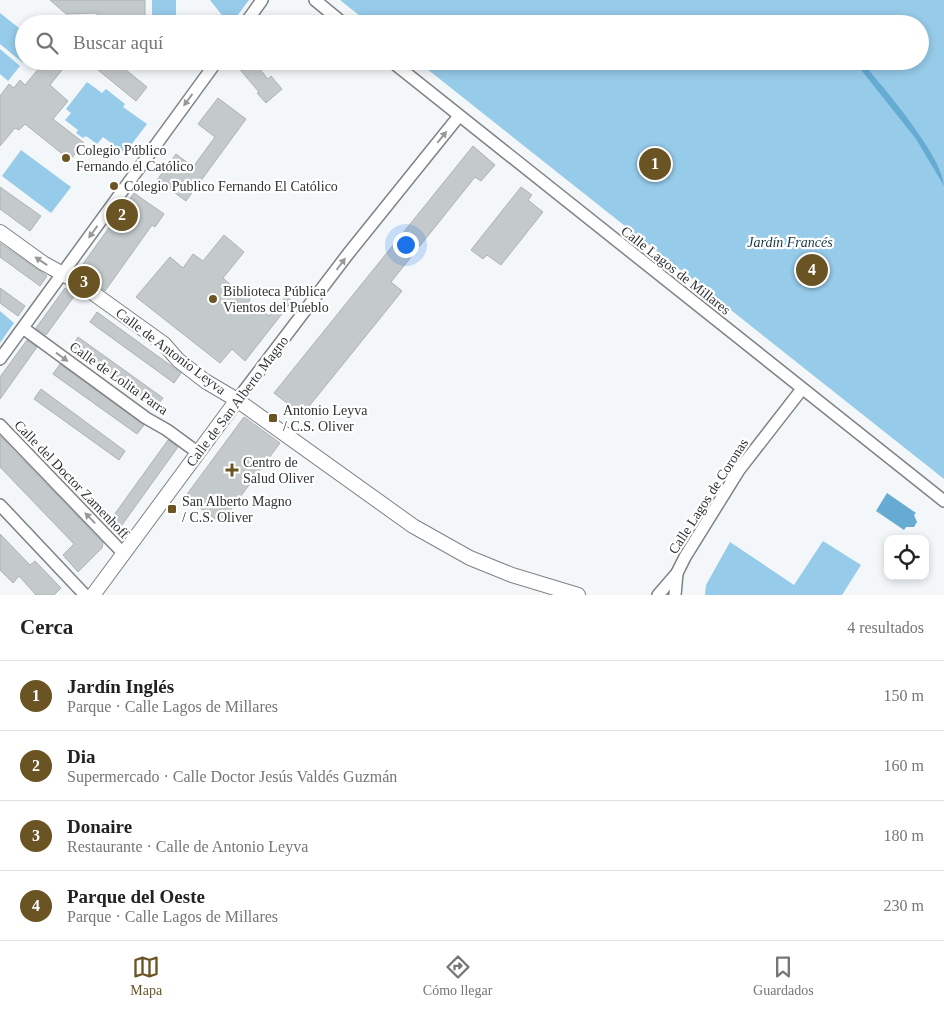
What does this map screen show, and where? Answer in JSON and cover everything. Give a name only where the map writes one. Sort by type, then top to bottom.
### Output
[{"type":"street","points":[[251,15],[262,0]]},
{"type":"street","points":[[315,0],[333,15]]},
{"type":"street","points":[[0,359],[64,274],[211,70]]},
{"type":"street","name":"Calle Lagos de Millares","points":[[402,70],[944,501]]},
{"type":"street","name":"Calle de San Alberto Magno","points":[[93,595],[197,452],[348,254],[459,116]]},
{"type":"street","name":"Calle de Antonio Leyva","points":[[0,232],[43,263],[79,283],[164,344],[178,360],[205,381],[237,400],[389,510],[440,542],[470,558],[512,575],[578,595]]},
{"type":"street","name":"Calle de Lolita Parra","points":[[23,328],[146,418],[167,430],[197,452]]},
{"type":"street","name":"Calle Lagos de Coronas","points":[[675,595],[677,573],[684,556],[739,470],[802,388]]},
{"type":"street","name":"Calle del Doctor Zamenhoff","points":[[0,425],[123,553]]},
{"type":"street","points":[[0,505],[85,595]]},
{"type":"street","name":"Calle Lagos de Coronas","points":[[658,595],[677,573]]},
{"type":"green space","points":[[152,0],[176,0],[176,15],[152,15]]},
{"type":"green space","points":[[210,0],[249,0],[238,15],[222,15]]},
{"type":"green space","name":"Jardín Francés","points":[[340,0],[944,0],[944,479],[428,70],[929,70],[929,15],[359,15]]},
{"type":"green space","points":[[0,13],[15,25],[15,56],[0,44]]},
{"type":"green space","points":[[0,49],[15,62],[15,70],[17,70],[8,81],[0,74]]},
{"type":"green space","points":[[87,82],[102,93],[106,89],[125,104],[123,107],[147,124],[125,153],[103,137],[97,144],[86,136],[83,138],[76,133],[78,130],[65,120],[71,113],[66,109]]},
{"type":"green space","points":[[21,150],[71,187],[51,213],[2,176]]},
{"type":"green space","points":[[0,311],[14,323],[0,343]]},
{"type":"green space","points":[[823,541],[861,565],[842,595],[705,595],[706,585],[730,542],[794,585]]},
{"type":"shaded area","points":[[861,70],[869,70],[923,140],[934,158],[944,186],[916,139]]},
{"type":"shaded area","points":[[887,493],[916,513],[914,515],[917,522],[914,527],[906,527],[904,530],[876,511]]},
{"type":"building","points":[[50,0],[145,0],[145,15],[66,14]]},
{"type":"building","points":[[38,70],[62,70],[50,85],[68,101],[53,119],[84,143],[70,160],[25,124],[19,130],[15,128],[0,146],[0,96],[9,84],[14,88],[20,80],[25,85]]},
{"type":"building","points":[[98,70],[126,70],[147,87],[136,101]]},
{"type":"building","points":[[240,70],[260,70],[268,79],[271,76],[282,89],[266,103],[257,93],[259,92]]},
{"type":"building","points":[[218,98],[246,119],[186,201],[157,180],[176,154],[193,167],[215,137],[198,124]]},
{"type":"building","points":[[473,146],[495,165],[481,181],[475,177],[391,282],[402,291],[302,415],[274,393]]},
{"type":"building","points":[[0,187],[41,216],[30,231],[0,209]]},
{"type":"building","points":[[521,187],[532,195],[528,200],[543,212],[501,265],[487,255],[483,259],[471,250]]},
{"type":"building","points":[[134,193],[164,214],[155,227],[152,225],[105,291],[81,273],[80,268]]},
{"type":"building","points":[[224,235],[244,252],[223,278],[241,294],[244,291],[251,297],[249,300],[269,316],[286,296],[292,301],[245,361],[232,349],[220,363],[136,297],[170,257],[183,268],[193,254],[203,261]]},
{"type":"building","points":[[0,243],[47,276],[40,286],[0,257]]},
{"type":"building","points":[[0,288],[25,306],[18,316],[0,303]]},
{"type":"building","points":[[65,288],[75,295],[46,335],[36,328]]},
{"type":"building","points":[[97,312],[181,373],[174,383],[90,322]]},
{"type":"building","points":[[78,337],[163,398],[155,408],[71,348]]},
{"type":"building","points":[[27,340],[37,347],[0,399],[0,377]]},
{"type":"building","points":[[60,364],[144,425],[137,434],[53,374]]},
{"type":"building","points":[[41,389],[125,451],[119,460],[34,399]]},
{"type":"building","name":"Centro de Salud Oliver","points":[[244,417],[280,443],[221,523],[185,497]]},
{"type":"building","points":[[0,436],[103,543],[102,548],[78,572],[63,555],[74,544],[0,467]]},
{"type":"building","points":[[168,440],[178,447],[119,529],[109,522]]},
{"type":"building","points":[[0,534],[30,565],[35,561],[61,588],[54,595],[36,595],[19,576],[13,583],[0,570]]},
{"type":"place","name":"Colegio Público Fernando el Católico","points":[[66,158]]},
{"type":"place","name":"Jardín Inglés","points":[[655,164]]},
{"type":"place","name":"Colegio Publico Fernando El Católico","points":[[114,186]]},
{"type":"place","name":"Dia","points":[[122,215]]},
{"type":"place","name":"Parque del Oeste","points":[[812,270]]},
{"type":"place","name":"Donaire","points":[[84,282]]},
{"type":"place","name":"Biblioteca Pública Vientos del Pueblo","points":[[213,299]]},
{"type":"place","name":"Antonio Leyva / C.S. Oliver","points":[[273,418]]},
{"type":"place","name":"Centro de Salud Oliver","points":[[232,470]]},
{"type":"place","name":"San Alberto Magno / C.S. Oliver","points":[[172,509]]}]
